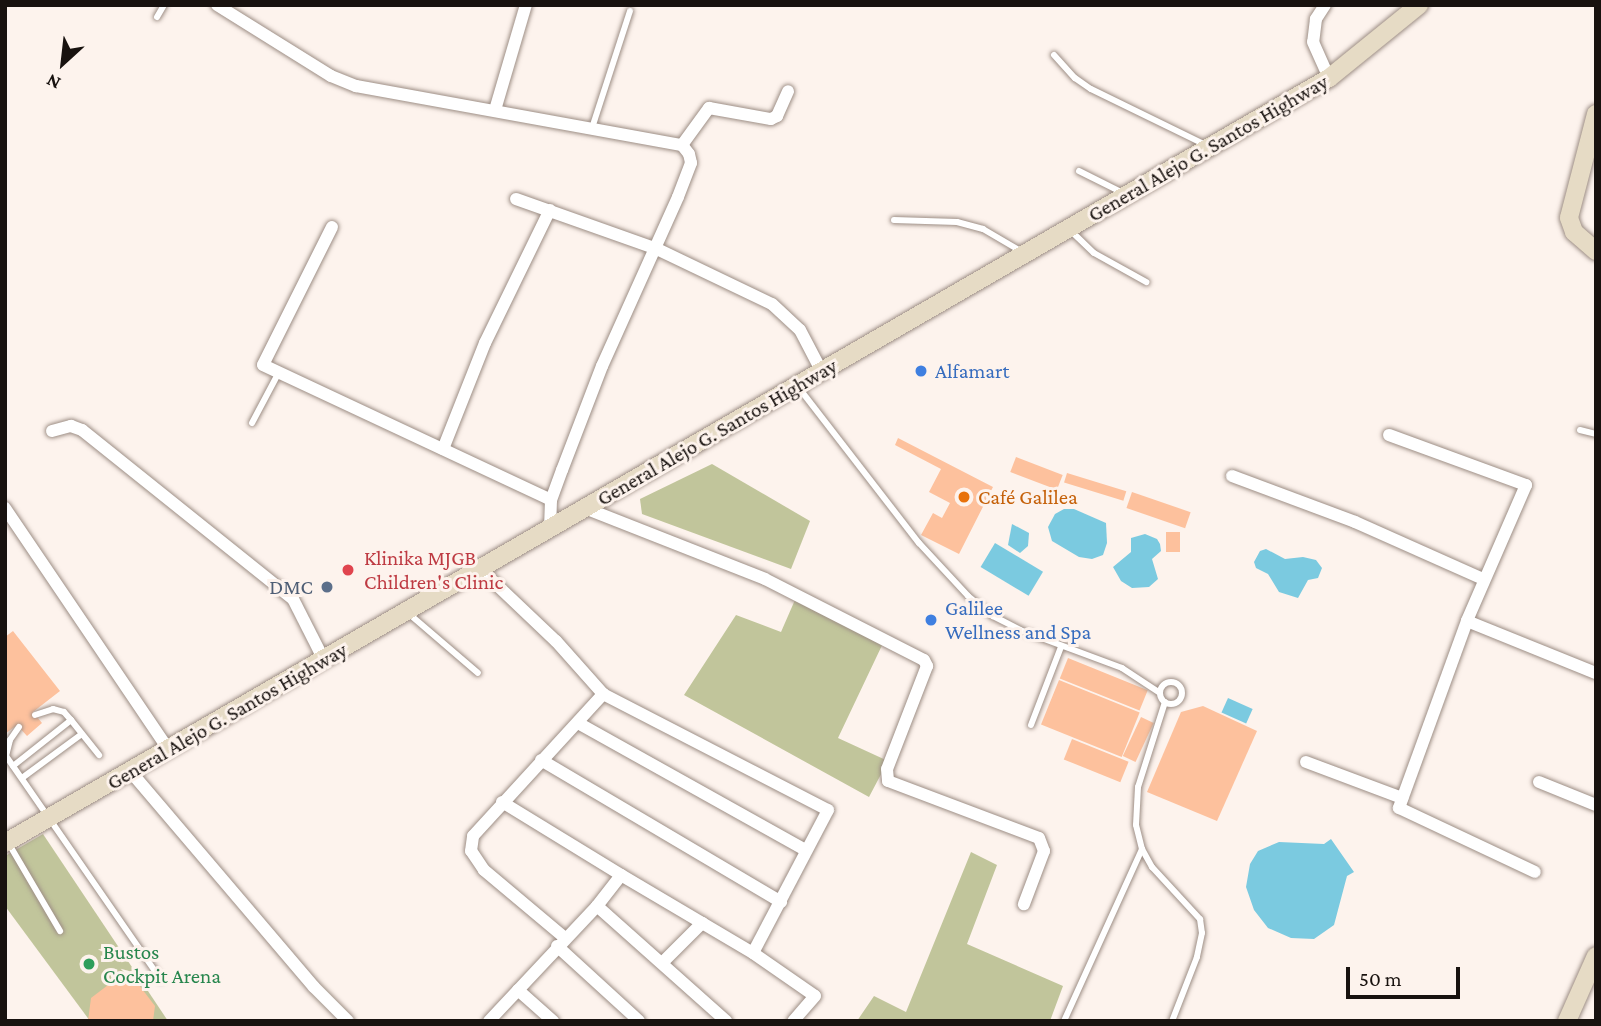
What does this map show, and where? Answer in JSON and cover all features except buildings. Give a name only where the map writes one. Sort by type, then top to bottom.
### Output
[{"type":"main road","name":"General Alejo G. Santos Highway","points":[[6,843],[1329,78],[1419,5]]},
{"type":"main road","points":[[1596,114],[1593,135],[1569,218],[1574,232],[1596,251]]},
{"type":"main road","points":[[1567,1021],[1596,956]]},
{"type":"street","points":[[217,5],[331,76],[356,86],[682,145]]},
{"type":"street","points":[[495,110],[526,5]]},
{"type":"street","points":[[1325,5],[1316,19],[1312,42],[1329,78]]},
{"type":"street","points":[[682,145],[709,108],[771,119],[777,116],[788,91]]},
{"type":"street","points":[[550,527],[551,500],[602,366],[657,249],[691,163],[682,145]]},
{"type":"street","points":[[516,199],[657,249],[772,304],[800,330],[822,372]]},
{"type":"street","points":[[443,449],[485,343],[550,210]]},
{"type":"street","points":[[332,227],[263,365],[551,500]]},
{"type":"street","points":[[52,432],[71,426],[82,430],[293,599],[324,660]]},
{"type":"street","points":[[1389,435],[1527,485],[1483,579],[1402,798],[1401,811],[1535,872]]},
{"type":"street","points":[[1232,476],[1355,522],[1483,579]]},
{"type":"street","points":[[5,508],[169,750]]},
{"type":"street","points":[[586,508],[765,579],[924,660],[927,666],[887,769],[888,781],[1039,838],[1044,851],[1024,904]]},
{"type":"street","points":[[480,569],[556,641],[603,694],[828,810],[753,953]]},
{"type":"street","points":[[1468,621],[1596,673]]},
{"type":"street","points":[[603,694],[473,836],[471,851],[484,870],[561,942],[639,1021]]},
{"type":"street","points":[[578,723],[805,850]]},
{"type":"street","points":[[541,760],[781,902]]},
{"type":"street","points":[[1306,762],[1402,798]]},
{"type":"street","points":[[131,772],[314,987],[348,1021]]},
{"type":"street","points":[[1539,782],[1596,805]]},
{"type":"street","points":[[502,802],[753,953],[815,996],[793,1021]]},
{"type":"street","points":[[489,1021],[597,906],[621,875]]},
{"type":"street","points":[[597,906],[726,1021]]},
{"type":"street","points":[[662,963],[702,923]]},
{"type":"street","points":[[518,990],[553,1021]]},
{"type":"lane","points":[[157,17],[164,5]]},
{"type":"lane","points":[[592,128],[630,11]]},
{"type":"lane","points":[[1054,55],[1074,78],[1091,89],[1211,147]]},
{"type":"lane","points":[[1079,171],[1128,195]]},
{"type":"lane","points":[[894,220],[957,222],[983,229],[1026,253]]},
{"type":"lane","points":[[1069,229],[1094,253],[1146,282]]},
{"type":"lane","points":[[251,423],[279,372]]},
{"type":"lane","points":[[797,386],[919,543],[968,596],[993,616],[1061,647],[1122,667],[1160,693],[1165,702],[1136,799],[1136,825],[1142,849],[1169,888],[1200,919],[1202,933],[1197,957],[1172,1021]]},
{"type":"lane","points":[[1580,430],[1596,435]]},
{"type":"lane","points":[[406,612],[478,673]]},
{"type":"lane","points":[[1031,725],[1061,647]]},
{"type":"lane","points":[[1160,693],[1161,687],[1170,681],[1183,689],[1178,702],[1165,702]]},
{"type":"lane","points":[[35,715],[53,709],[64,712],[99,755]]},
{"type":"lane","points":[[13,765],[71,720]]},
{"type":"lane","points":[[19,727],[10,740],[6,756],[161,980]]},
{"type":"lane","points":[[22,778],[82,734]]},
{"type":"lane","points":[[6,843],[60,932]]},
{"type":"lane","points":[[1064,1021],[1142,849]]},
{"type":"green space","points":[[712,464],[810,521],[791,569],[642,514],[640,499]]},
{"type":"green space","points":[[798,593],[885,639],[838,738],[888,761],[869,797],[684,695],[736,615],[781,632]]},
{"type":"green space","name":"Bustos Cockpit Arena","points":[[43,834],[168,1021],[90,1021],[5,906],[5,856]]},
{"type":"green space","points":[[971,852],[997,865],[967,944],[1063,986],[1050,1021],[857,1021],[874,996],[906,1012]]},
{"type":"water","points":[[1064,509],[1074,509],[1106,523],[1107,543],[1103,555],[1092,559],[1079,557],[1052,541],[1048,527],[1055,514]]},
{"type":"water","points":[[1012,524],[1029,533],[1028,546],[1020,553],[1008,545]]},
{"type":"water","points":[[1145,534],[1157,539],[1160,544],[1161,551],[1152,559],[1158,579],[1149,587],[1132,588],[1121,581],[1113,567],[1131,552],[1131,538]]},
{"type":"water","points":[[995,543],[1043,572],[1029,596],[981,567]]},
{"type":"water","points":[[1266,549],[1285,559],[1303,557],[1316,560],[1322,568],[1318,578],[1308,580],[1298,598],[1279,592],[1268,574],[1256,568],[1254,562],[1260,551]]},
{"type":"water","points":[[1228,698],[1253,709],[1246,724],[1221,713]]},
{"type":"water","points":[[1331,839],[1354,872],[1347,876],[1334,925],[1314,939],[1291,938],[1268,928],[1254,910],[1246,887],[1250,864],[1258,851],[1279,842],[1324,844]]},
{"type":"place","name":"Alfamart","points":[[921,371]]},
{"type":"place","name":"Café Galilea","points":[[964,497]]},
{"type":"place","name":"Klinika MJGB Children's Clinic","points":[[348,570]]},
{"type":"place","name":"DMC","points":[[327,587]]},
{"type":"place","name":"Galilee Wellness and Spa","points":[[931,620]]},
{"type":"place","name":"Bustos Cockpit Arena","points":[[89,964]]}]
